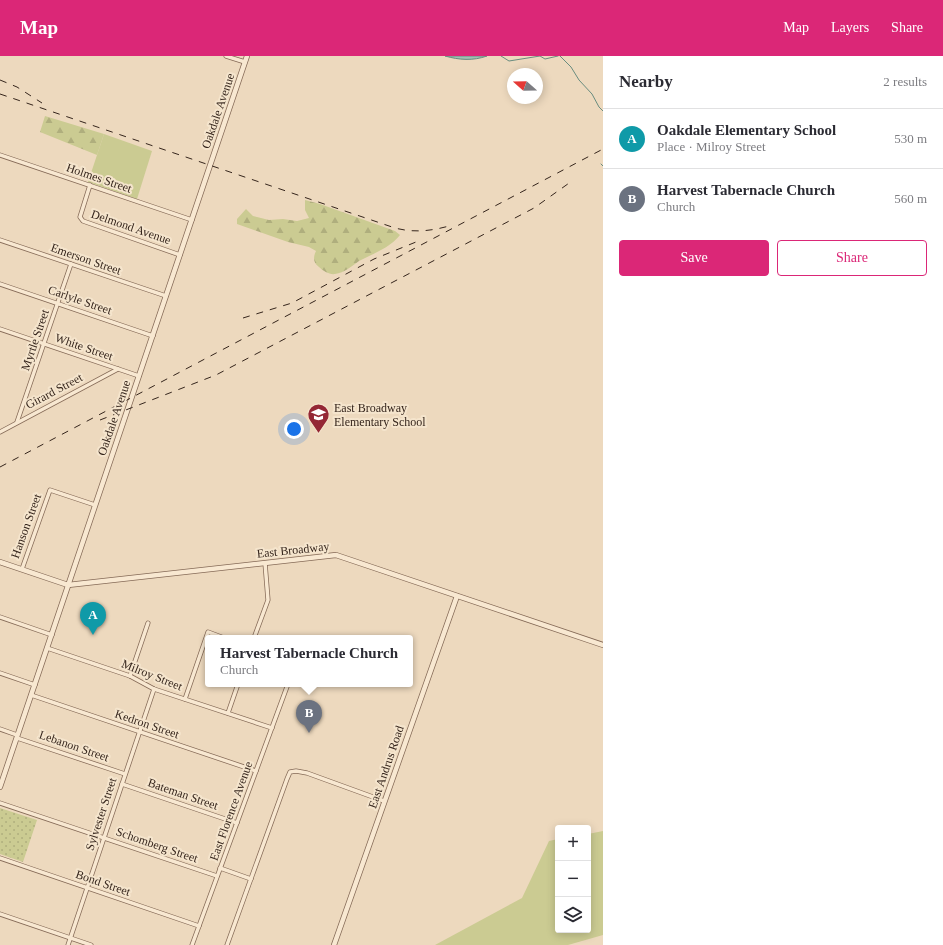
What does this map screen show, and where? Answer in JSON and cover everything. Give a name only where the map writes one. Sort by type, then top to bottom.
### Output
[{"type":"street","points":[[226,56],[245,62]]},
{"type":"street","name":"Oakdale Avenue","points":[[0,787],[1,780],[52,635],[247,56]]},
{"type":"street","name":"Holmes Street","points":[[0,156],[192,220]]},
{"type":"street","name":"Delmond Avenue","points":[[90,185],[80,214],[80,218],[84,222],[180,255]]},
{"type":"street","name":"Emerson Street","points":[[0,240],[166,296]]},
{"type":"street","name":"Myrtle Street","points":[[17,422],[71,264]]},
{"type":"street","name":"Carlyle Street","points":[[0,284],[153,336]]},
{"type":"street","name":"White Street","points":[[0,329],[139,376]]},
{"type":"street","name":"Girard Street","points":[[0,432],[118,369]]},
{"type":"street","name":"Hanson Street","points":[[22,569],[50,490],[95,505]]},
{"type":"street","name":"East Broadway","points":[[0,562],[68,585],[336,555],[603,645]]},
{"type":"street","points":[[255,635],[268,600],[264,563]]},
{"type":"street","name":"East Andrus Road","points":[[334,945],[457,596]]},
{"type":"street","points":[[0,617],[52,635]]},
{"type":"street","points":[[130,676],[148,623]]},
{"type":"street","points":[[207,635],[208,632],[216,635]]},
{"type":"street","points":[[185,699],[205,641]]},
{"type":"street","name":"Milroy Street","points":[[47,648],[130,676],[154,689],[272,728]]},
{"type":"street","points":[[0,673],[35,685]]},
{"type":"street","points":[[228,713],[237,687]]},
{"type":"street","name":"East Florence Avenue","points":[[192,945],[287,687]]},
{"type":"street","name":"Sylvester Street","points":[[68,945],[154,689]]},
{"type":"street","name":"Kedron Street","points":[[31,696],[256,771]]},
{"type":"street","name":"Lebanon Street","points":[[0,729],[125,774]]},
{"type":"street","points":[[227,945],[290,772],[302,772],[313,775],[384,801]]},
{"type":"street","name":"Bateman Street","points":[[122,784],[237,823]]},
{"type":"street","name":"Schomberg Street","points":[[0,803],[217,876]]},
{"type":"street","name":"Bond Street","points":[[0,858],[199,926]]},
{"type":"street","points":[[220,868],[251,879]]},
{"type":"street","points":[[0,914],[91,945]]},
{"type":"green space","points":[[45,116],[104,134],[97,155],[40,132]]},
{"type":"green space","points":[[104,134],[152,151],[137,199],[88,182]]},
{"type":"green space","points":[[305,200],[395,231],[400,235],[387,247],[359,261],[345,271],[333,274],[325,271],[316,264],[314,255],[316,251],[309,247],[288,242],[237,224],[237,219],[246,209],[253,216],[269,220],[283,219],[297,221],[309,218],[305,210]]},
{"type":"green space","points":[[0,808],[37,820],[23,862],[0,854]]},
{"type":"green space","points":[[603,831],[603,935],[568,945],[435,945],[522,898],[549,841],[555,840],[555,933],[591,933],[591,833]]},
{"type":"shaded area","points":[[445,56],[487,56],[476,59],[466,59]]},
{"type":"waterway","points":[[501,56],[509,61],[540,56],[545,59],[558,56]]},
{"type":"waterway","points":[[560,56],[571,67],[603,111]]},
{"type":"railway","points":[[0,80],[17,87],[42,103]]},
{"type":"railway","points":[[0,94],[395,228],[422,231],[449,226]]},
{"type":"railway","points":[[0,467],[603,149]]},
{"type":"railway","points":[[100,420],[216,375],[534,208],[572,181]]},
{"type":"railway","points":[[243,318],[292,303],[374,259],[416,242]]},
{"type":"place","name":"East Broadway Elementary School","points":[[319,434]]},
{"type":"place","name":"Oakdale Elementary School","points":[[93,635]]},
{"type":"place","name":"Harvest Tabernacle Church","points":[[309,733]]}]
